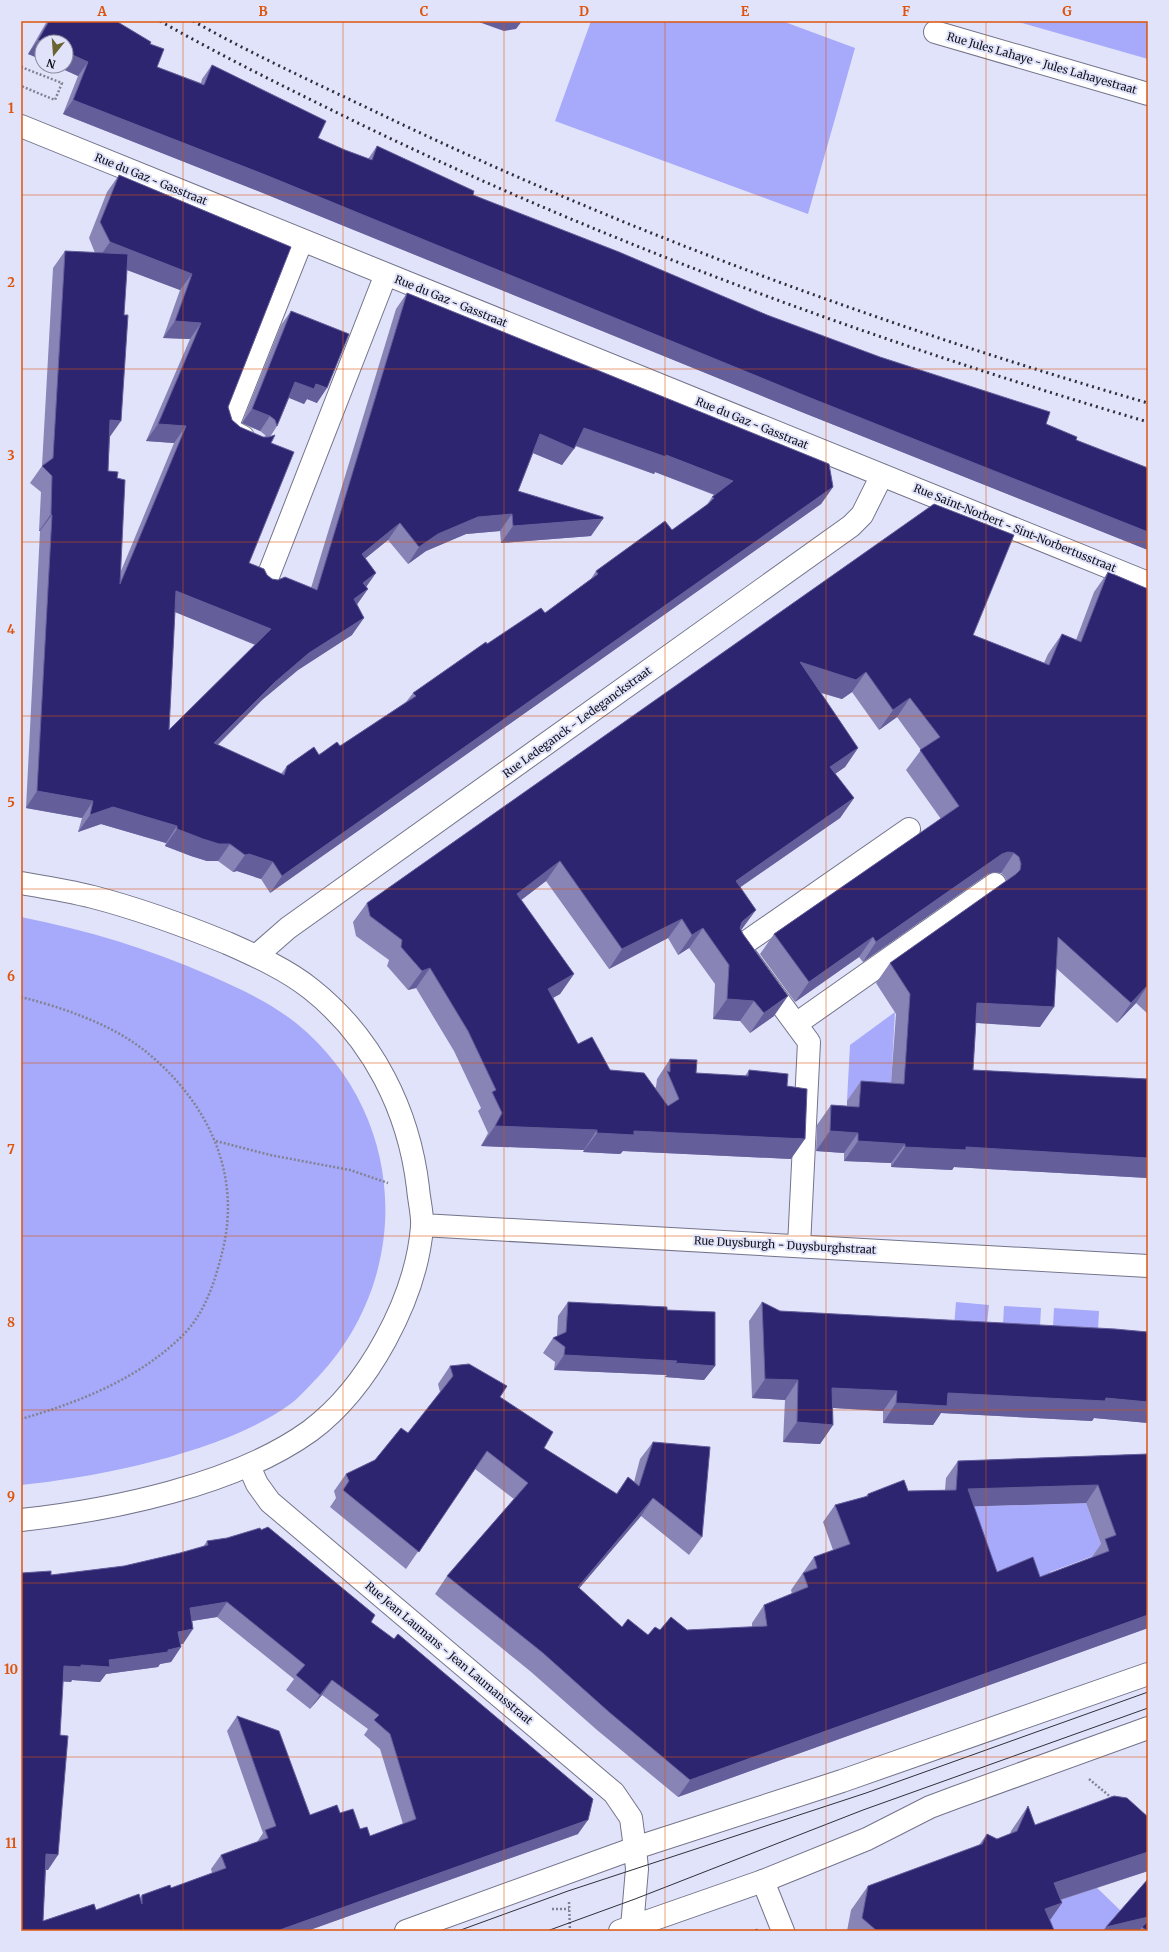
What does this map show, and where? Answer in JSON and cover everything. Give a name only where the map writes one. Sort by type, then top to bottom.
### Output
[{"type":"street","name":"Rue Jules Lahaye - Jules Lahayestraat","points":[[935,32],[1148,94]]},
{"type":"street","name":"Rue du Gaz - Gasstraat","points":[[21,126],[882,475]]},
{"type":"street","points":[[255,442],[232,432],[229,428],[229,423],[302,240]]},
{"type":"street","points":[[265,584],[386,274]]},
{"type":"street","name":"Rue Saint-Norbert - Sint-Norbertusstraat","points":[[882,475],[1148,582]]},
{"type":"street","name":"Rue Ledeganck - Ledeganckstraat","points":[[256,956],[288,928],[851,526],[862,515],[882,475]]},
{"type":"street","points":[[798,1246],[809,1042],[739,947],[909,829]]},
{"type":"street","points":[[21,883],[91,897],[152,915],[256,956],[290,974],[313,990],[357,1035],[392,1090],[410,1140],[422,1225],[416,1261],[404,1298],[389,1336],[361,1379],[339,1405],[311,1430],[282,1449],[249,1466],[150,1497],[95,1509],[21,1520]]},
{"type":"street","points":[[796,1024],[995,884]]},
{"type":"street","name":"Rue Duysburgh - Duysburghstraat","points":[[422,1225],[1148,1266]]},
{"type":"street","name":"Rue Jean Laumans - Jean Laumansstraat","points":[[249,1466],[257,1484],[270,1502],[614,1793],[630,1818],[638,1869],[627,1930]]},
{"type":"street","points":[[406,1931],[635,1848],[842,1781],[1148,1674]]},
{"type":"street","points":[[627,1930],[763,1881],[884,1832],[930,1807],[1148,1728]]},
{"type":"street","points":[[763,1881],[783,1931]]},
{"type":"path","points":[[21,67],[62,83],[55,100],[21,86]]},
{"type":"path","points":[[21,997],[75,1014],[109,1029],[150,1055],[179,1084],[204,1116],[216,1141],[228,1197],[228,1228],[211,1290],[186,1332],[164,1352],[138,1371],[108,1387],[76,1401],[21,1419]]},
{"type":"path","points":[[216,1141],[270,1155],[350,1170],[390,1184]]},
{"type":"path","points":[[1067,1758],[1114,1800]]},
{"type":"path","points":[[546,1908],[569,1909]]},
{"type":"shaded area","points":[[591,21],[782,21],[855,48],[808,214],[555,121]]},
{"type":"shaded area","points":[[1015,21],[1148,21],[1148,59]]},
{"type":"shaded area","points":[[21,917],[94,934],[165,957],[244,991],[276,1009],[296,1023],[333,1060],[360,1102],[377,1147],[385,1195],[383,1243],[371,1291],[349,1336],[318,1377],[293,1402],[262,1422],[231,1436],[160,1460],[87,1476],[21,1485]]},
{"type":"shaded area","points":[[895,1012],[890,1104],[847,1101],[850,1045]]},
{"type":"shaded area","points":[[956,1302],[989,1305],[985,1342],[953,1340]]},
{"type":"shaded area","points":[[1004,1306],[1041,1308],[1039,1345],[1002,1343]]},
{"type":"shaded area","points":[[1054,1308],[1099,1311],[1097,1348],[1052,1346]]},
{"type":"shaded area","points":[[1086,1503],[1104,1552],[1050,1572],[1054,1585],[985,1589],[956,1507]]},
{"type":"shaded area","points":[[1093,1884],[1122,1912],[1121,1931],[1046,1931],[1037,1907],[1066,1898]]},
{"type":"building","points":[[49,21],[116,21],[151,42],[150,44],[164,49],[157,67],[204,85],[212,65],[326,121],[318,138],[345,150],[372,160],[377,146],[474,191],[473,195],[619,252],[767,315],[880,357],[1050,412],[1046,424],[1077,437],[1076,440],[1148,468],[1148,532],[808,397],[268,176],[73,100],[88,62],[74,56],[74,34],[41,34]]},
{"type":"building","points":[[119,175],[291,247],[228,407],[232,420],[240,427],[263,437],[275,435],[271,443],[294,452],[249,563],[264,569],[267,575],[272,579],[278,580],[285,577],[317,590],[407,293],[829,464],[833,487],[282,876],[273,862],[249,854],[245,855],[230,844],[219,844],[203,839],[177,829],[177,826],[113,807],[90,815],[93,801],[37,791],[52,515],[52,476],[42,466],[53,458],[65,251],[128,254],[124,315],[128,315],[121,421],[110,420],[108,471],[118,472],[117,478],[125,480],[120,584],[186,426],[158,424],[201,323],[175,321],[192,274],[110,242],[100,222]],"holes":[[[584,428],[666,457],[666,455],[733,481],[712,497],[714,498],[708,504],[672,530],[665,521],[596,571],[598,574],[545,613],[541,608],[487,644],[486,642],[413,693],[416,696],[340,746],[337,742],[319,755],[314,747],[287,766],[284,775],[214,743],[274,683],[309,653],[364,618],[354,599],[368,589],[363,583],[376,573],[362,554],[400,523],[419,547],[438,534],[478,517],[512,514],[513,526],[603,519],[603,517],[518,491],[540,434],[574,449]],[[176,591],[271,629],[169,730]]]},
{"type":"building","points":[[291,311],[349,334],[327,388],[316,384],[314,389],[295,382],[277,426],[275,420],[270,416],[252,409]]},
{"type":"building","points":[[934,504],[1014,535],[973,635],[1049,665],[1062,634],[1081,642],[1108,572],[1148,589],[1148,985],[1131,1003],[1058,937],[1054,1007],[977,1003],[973,1070],[1148,1079],[1148,1158],[966,1147],[966,1150],[905,1147],[905,1144],[858,1141],[858,1133],[830,1131],[831,1105],[859,1107],[861,1081],[904,1084],[910,994],[890,963],[1016,874],[1020,870],[1021,864],[1019,857],[1014,853],[1008,852],[1002,854],[876,942],[873,937],[809,982],[774,934],[959,806],[920,750],[940,737],[910,698],[893,710],[866,672],[856,680],[800,662],[858,748],[830,767],[854,798],[736,881],[756,910],[742,922],[740,928],[788,996],[764,1013],[754,1001],[727,999],[729,965],[703,928],[692,935],[682,919],[622,949],[560,861],[517,894],[574,974],[548,989],[578,1044],[592,1037],[610,1070],[644,1073],[668,1106],[679,1099],[667,1071],[670,1072],[670,1059],[697,1060],[696,1073],[748,1076],[749,1070],[788,1074],[787,1086],[807,1089],[805,1139],[634,1131],[634,1135],[597,1133],[597,1130],[495,1126],[502,1113],[492,1092],[496,1090],[468,1031],[430,968],[422,971],[401,947],[402,940],[370,916],[367,903]]},
{"type":"building","points":[[568,1302],[667,1307],[667,1310],[715,1312],[715,1366],[675,1363],[677,1361],[564,1355],[565,1347],[553,1338],[566,1332]]},
{"type":"building","points":[[762,1302],[780,1311],[1148,1332],[1148,1402],[1106,1398],[1105,1401],[948,1393],[947,1406],[896,1403],[897,1391],[832,1388],[833,1425],[797,1422],[798,1380],[765,1379]]},
{"type":"building","points":[[469,1364],[507,1386],[500,1397],[553,1432],[544,1448],[617,1494],[628,1477],[639,1486],[653,1442],[710,1447],[702,1537],[653,1498],[578,1587],[622,1627],[628,1619],[648,1635],[655,1627],[660,1630],[671,1617],[687,1630],[767,1626],[764,1605],[808,1587],[803,1573],[817,1568],[814,1557],[850,1544],[835,1505],[868,1496],[868,1494],[904,1480],[908,1491],[956,1490],[958,1461],[1148,1454],[1148,1615],[690,1780],[609,1712],[543,1653],[447,1576],[528,1483],[487,1451],[419,1552],[343,1490],[349,1481],[346,1474],[375,1460],[401,1428],[408,1433],[453,1376],[450,1366]],"holes":[[[1098,1485],[1116,1535],[1105,1539],[1109,1551],[1040,1577],[1033,1557],[997,1572],[968,1489]]]},
{"type":"building","points":[[268,1527],[375,1615],[371,1622],[394,1639],[398,1634],[593,1799],[588,1820],[277,1931],[21,1931],[21,1573],[51,1571],[51,1575],[124,1566],[208,1545],[207,1541],[227,1538],[260,1528],[261,1530]],"holes":[[[227,1602],[305,1665],[296,1675],[320,1695],[332,1680],[379,1715],[374,1720],[390,1734],[416,1819],[370,1836],[367,1827],[360,1829],[353,1809],[340,1813],[337,1805],[310,1815],[279,1731],[237,1716],[276,1826],[265,1830],[268,1838],[221,1855],[226,1868],[171,1888],[170,1885],[142,1895],[142,1904],[139,1894],[96,1910],[94,1904],[43,1921],[46,1854],[58,1855],[68,1736],[60,1735],[64,1666],[81,1667],[81,1665],[110,1667],[109,1660],[168,1652],[168,1650],[181,1647],[178,1632],[193,1629],[190,1608]]]},
{"type":"building","points":[[1114,1796],[1127,1798],[1148,1817],[1148,1852],[1054,1883],[1062,1903],[1045,1909],[1054,1930],[877,1931],[862,1918],[868,1886],[982,1844],[987,1834],[997,1839],[1017,1831],[1028,1806],[1035,1825]]},
{"type":"building","points":[[1148,1879],[1148,1917],[1106,1927]]},
{"type":"building","points":[[1148,1921],[1148,1931],[1147,1931],[1142,1927]]},
{"type":"tram line","points":[[458,1931],[568,1891],[866,1793],[1148,1692]]},
{"type":"tram line","points":[[547,1931],[635,1899],[863,1810],[1148,1708]]},
{"type":"railway","points":[[160,21],[284,87],[360,124],[456,169],[650,251],[748,289],[946,359],[1148,422]]},
{"type":"railway","points":[[193,21],[283,68],[468,155],[658,236],[755,273],[950,342],[1148,403]]}]
